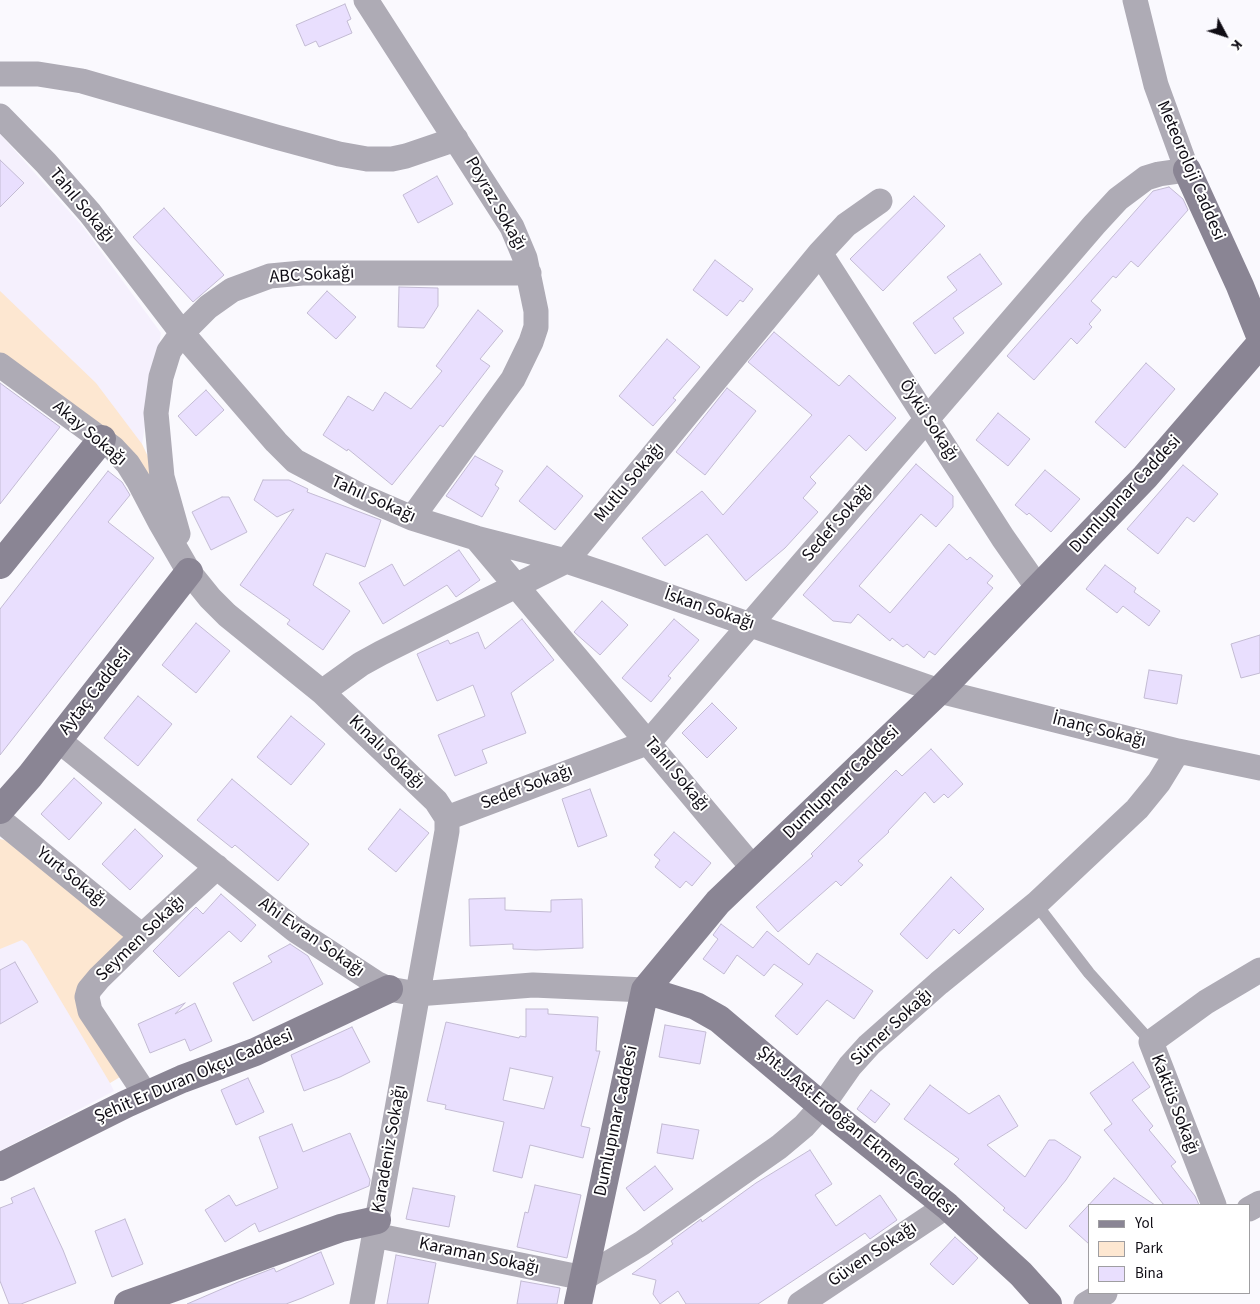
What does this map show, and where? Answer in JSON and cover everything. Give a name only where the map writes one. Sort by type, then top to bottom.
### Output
[{"type":"street","name":"Poyraz Sokağı","points":[[366,0],[512,228],[525,258],[536,310],[536,327],[532,342],[512,379],[412,518]]},
{"type":"street","name":"Meteoroloji Caddesi","points":[[1136,0],[1156,85],[1167,122],[1240,286],[1260,336]]},
{"type":"street","points":[[0,74],[38,74],[82,81],[303,144],[367,159],[392,159],[406,156],[456,139]]},
{"type":"street","name":"Tahıl Sokağı","points":[[0,116],[46,163],[90,213],[182,333],[276,442],[295,461],[360,496],[412,518],[476,538],[753,868]]},
{"type":"street","name":"Sedef Sokağı","points":[[447,818],[649,742],[1118,199],[1146,178],[1187,170]]},
{"type":"street","name":"Mutlu Sokağı","points":[[322,692],[381,653],[566,561],[820,253],[846,225],[880,201]]},
{"type":"street","name":"Öykü Sokağı","points":[[820,253],[1003,538],[1038,588]]},
{"type":"street","name":"ABC Sokağı","points":[[189,572],[162,477],[156,412],[161,377],[170,351],[182,333],[208,307],[232,290],[270,276],[302,273],[529,272]]},
{"type":"street","name":"Dumlupınar Caddesi","points":[[578,1304],[645,990],[718,902],[939,691],[1145,477],[1260,344]]},
{"type":"street","name":"Akay Sokağı","points":[[0,365],[102,439],[128,464],[189,572]]},
{"type":"street","points":[[0,565],[102,439]]},
{"type":"street","name":"İskan Sokağı","points":[[476,538],[566,561],[939,691]]},
{"type":"street","name":"Kınalı Sokağı","points":[[189,572],[227,615],[322,692],[436,801],[447,818]]},
{"type":"street","name":"Aytaç Caddesi","points":[[0,810],[58,740],[189,572]]},
{"type":"street","name":"İnanç Sokağı","points":[[939,691],[1178,750],[1260,768]]},
{"type":"street","name":"Ahi Evran Sokağı","points":[[58,740],[317,946],[376,983],[389,989],[417,994],[533,986],[645,990]]},
{"type":"street","name":"Sümer Sokağı","points":[[584,1278],[666,1228],[779,1147],[804,1126],[822,1106],[850,1066],[869,1045],[940,983],[1036,904],[1137,810],[1159,782],[1178,750]]},
{"type":"street","points":[[417,994],[447,831],[447,818]]},
{"type":"street","name":"Yurt Sokağı","points":[[0,820],[142,936]]},
{"type":"street","name":"Seymen Sokağı","points":[[146,1095],[90,1011],[87,997],[89,990],[98,978],[217,867]]},
{"type":"street","name":"Kaktüs Sokağı","points":[[1214,1204],[1151,1042],[1206,1002],[1260,970]]},
{"type":"street","name":"Şehit Er Duran Okçu Caddesi","points":[[0,1167],[182,1078],[255,1052],[389,989]]},
{"type":"street","name":"Şht.J.Ast.Erdoğan Ekmen Caddesi","points":[[645,990],[696,1006],[718,1019],[822,1106],[947,1206],[1021,1274],[1048,1304]]},
{"type":"street","name":"Karadeniz Sokağı","points":[[362,1304],[417,994]]},
{"type":"street","name":"Güven Sokağı","points":[[800,1304],[947,1206]]},
{"type":"street","points":[[128,1304],[341,1228],[376,1228]]},
{"type":"street","name":"Karaman Sokağı","points":[[376,1228],[584,1278]]},
{"type":"street","points":[[1086,1304],[1103,1294]]},
{"type":"lane","points":[[1036,904],[1089,973],[1151,1042]]},
{"type":"shaded area","points":[[0,134],[83,227],[161,333],[142,444],[150,461],[152,490],[0,355]]},
{"type":"shaded area","points":[[0,839],[81,984],[120,1077],[110,1083],[114,1091],[0,1151]]},
{"type":"green space","points":[[0,291],[96,383],[142,444],[150,461],[152,490],[0,355]]},
{"type":"green space","points":[[0,839],[8,841],[127,939],[81,984],[120,1077],[110,1083],[27,944],[22,940],[0,949]]},
{"type":"building","points":[[345,4],[351,19],[347,21],[352,33],[319,47],[316,41],[305,46],[296,25]]},
{"type":"building","points":[[0,160],[24,183],[0,207]]},
{"type":"building","points":[[437,176],[453,204],[418,223],[403,195]]},
{"type":"building","points":[[1169,187],[1183,199],[1188,210],[1138,267],[1131,261],[1116,278],[1113,276],[1091,301],[1101,310],[1089,324],[1092,327],[1077,344],[1071,338],[1034,380],[1007,356],[1153,191]]},
{"type":"building","points":[[914,196],[945,226],[883,291],[850,259]]},
{"type":"building","points":[[164,208],[224,275],[193,302],[133,237]]},
{"type":"building","points":[[980,254],[1002,284],[953,318],[964,333],[935,354],[913,323],[957,290],[947,277]]},
{"type":"building","points":[[715,260],[753,289],[743,302],[740,300],[727,316],[693,290]]},
{"type":"building","points":[[399,287],[438,288],[438,306],[424,328],[398,327]]},
{"type":"building","points":[[327,291],[356,317],[336,339],[307,313]]},
{"type":"building","points":[[478,310],[503,331],[480,359],[490,366],[443,427],[440,425],[392,485],[348,449],[347,451],[323,435],[348,396],[373,411],[385,392],[411,409],[442,371],[436,366]]},
{"type":"building","points":[[774,332],[839,386],[849,375],[896,418],[866,451],[849,435],[810,477],[816,483],[803,498],[818,512],[785,548],[746,581],[707,534],[665,566],[642,538],[702,491],[723,515],[812,415],[748,362]]},
{"type":"building","points":[[667,339],[700,367],[673,398],[676,400],[653,426],[619,396]]},
{"type":"building","points":[[1146,363],[1175,389],[1125,448],[1095,422]]},
{"type":"building","points":[[0,383],[60,427],[0,504]]},
{"type":"building","points":[[727,388],[756,411],[705,475],[676,452]]},
{"type":"building","points":[[206,390],[224,410],[196,436],[178,416]]},
{"type":"building","points":[[998,413],[1030,439],[1008,466],[976,440]]},
{"type":"building","points":[[475,456],[503,471],[495,485],[499,488],[482,517],[446,496]]},
{"type":"building","points":[[916,464],[953,496],[953,507],[936,527],[921,514],[859,586],[890,613],[949,544],[967,560],[970,557],[993,576],[987,583],[993,588],[935,655],[929,651],[924,658],[907,644],[903,647],[892,638],[890,641],[858,614],[851,623],[833,621],[803,595]]},
{"type":"building","points":[[1183,465],[1218,494],[1194,522],[1187,517],[1158,554],[1127,529]]},
{"type":"building","points":[[547,466],[583,496],[555,530],[519,501]]},
{"type":"building","points":[[1045,470],[1080,499],[1051,532],[1029,513],[1027,515],[1015,505]]},
{"type":"building","points":[[108,471],[122,482],[130,495],[108,522],[154,558],[0,755],[0,609]]},
{"type":"building","points":[[263,480],[289,480],[308,489],[307,492],[381,520],[365,567],[326,553],[313,585],[350,611],[323,650],[287,624],[290,620],[240,585],[294,509],[277,517],[254,500]]},
{"type":"building","points":[[222,497],[229,497],[247,532],[211,550],[192,512]]},
{"type":"building","points":[[459,550],[480,580],[456,597],[447,585],[383,624],[359,583],[392,564],[404,586]]},
{"type":"building","points":[[1105,565],[1136,588],[1134,592],[1160,611],[1149,626],[1123,606],[1117,613],[1086,589]]},
{"type":"building","points":[[602,601],[628,625],[600,655],[574,632]]},
{"type":"building","points":[[522,619],[554,660],[511,693],[526,733],[482,750],[487,763],[455,776],[438,735],[485,716],[473,685],[437,701],[417,654],[448,640],[450,644],[478,632],[485,649]]},
{"type":"building","points":[[674,619],[699,640],[668,676],[671,678],[651,702],[622,678]]},
{"type":"building","points":[[196,623],[230,651],[196,693],[162,665]]},
{"type":"building","points":[[1260,635],[1260,673],[1241,678],[1231,644]]},
{"type":"building","points":[[1149,670],[1182,675],[1177,704],[1144,698]]},
{"type":"building","points":[[138,696],[172,724],[138,766],[104,738]]},
{"type":"building","points":[[712,703],[737,728],[707,758],[682,733]]},
{"type":"building","points":[[291,716],[325,744],[291,785],[257,757]]},
{"type":"building","points":[[931,749],[963,784],[948,798],[944,794],[934,803],[925,792],[889,832],[858,861],[863,865],[841,886],[836,881],[778,932],[756,907],[813,856],[811,854],[896,770],[902,776]]},
{"type":"building","points":[[74,778],[102,803],[69,840],[41,814]]},
{"type":"building","points":[[232,779],[309,844],[278,881],[235,845],[232,848],[197,820]]},
{"type":"building","points":[[590,789],[607,836],[578,847],[562,799]]},
{"type":"building","points":[[400,809],[429,833],[396,872],[368,849]]},
{"type":"building","points":[[135,829],[163,856],[130,890],[102,864]]},
{"type":"building","points":[[674,832],[711,863],[692,886],[686,881],[680,888],[655,867],[660,860],[654,855]]},
{"type":"building","points":[[951,877],[984,909],[959,934],[954,929],[927,959],[900,934]]},
{"type":"building","points":[[221,894],[256,925],[241,942],[229,931],[179,977],[153,951],[196,907],[203,914]]},
{"type":"building","points":[[505,898],[505,910],[551,912],[551,900],[582,899],[583,948],[536,950],[513,949],[513,944],[470,946],[469,899]]},
{"type":"building","points":[[721,924],[753,948],[767,931],[809,965],[817,953],[873,991],[854,1019],[827,1000],[797,1035],[775,1016],[803,984],[774,964],[764,976],[737,955],[724,974],[703,959],[718,939],[713,935]]},
{"type":"building","points":[[290,944],[308,956],[323,984],[253,1021],[233,983],[272,962],[268,956]]},
{"type":"building","points":[[15,962],[38,1002],[0,1024],[0,970]]},
{"type":"building","points":[[185,1003],[175,1014],[195,1003],[212,1041],[190,1051],[185,1039],[150,1053],[138,1024]]},
{"type":"building","points":[[526,1009],[548,1009],[548,1014],[598,1017],[596,1051],[600,1051],[581,1126],[590,1128],[583,1158],[530,1145],[522,1178],[493,1171],[504,1122],[445,1109],[446,1105],[427,1101],[446,1022],[519,1038],[520,1036],[526,1037]],"holes":[[[510,1068],[553,1077],[544,1109],[503,1100]]]},
{"type":"building","points":[[665,1025],[706,1032],[700,1064],[659,1057]]},
{"type":"building","points":[[352,1027],[370,1062],[340,1077],[304,1091],[291,1055]]},
{"type":"building","points":[[1133,1062],[1150,1087],[1132,1100],[1153,1126],[1149,1130],[1176,1162],[1171,1166],[1195,1196],[1199,1204],[1163,1204],[1104,1130],[1112,1124],[1090,1093]]},
{"type":"building","points":[[248,1078],[264,1112],[236,1125],[221,1090]]},
{"type":"building","points":[[930,1085],[969,1114],[999,1095],[1018,1126],[987,1145],[1025,1177],[1049,1140],[1055,1140],[1081,1157],[1066,1180],[1026,1229],[1003,1210],[1005,1208],[954,1164],[959,1159],[904,1119]]},
{"type":"building","points":[[871,1090],[890,1104],[875,1123],[857,1109]]},
{"type":"building","points":[[292,1124],[303,1152],[350,1133],[370,1180],[369,1186],[259,1232],[255,1223],[225,1242],[205,1210],[229,1195],[236,1206],[278,1188],[259,1137]]},
{"type":"building","points":[[662,1124],[699,1130],[693,1159],[657,1153]]},
{"type":"building","points":[[810,1150],[832,1184],[815,1195],[836,1226],[880,1195],[897,1220],[870,1239],[865,1233],[758,1304],[686,1304],[678,1291],[660,1304],[653,1294],[656,1280],[632,1274],[673,1244],[671,1241],[701,1219],[702,1222],[756,1183]]},
{"type":"building","points":[[655,1166],[673,1189],[644,1211],[626,1188]]},
{"type":"building","points":[[1114,1178],[1153,1204],[1090,1204]]},
{"type":"building","points":[[535,1185],[581,1195],[567,1258],[517,1247],[525,1212],[528,1213]]},
{"type":"building","points":[[34,1188],[76,1283],[21,1304],[9,1304],[0,1281],[0,1208],[13,1203],[11,1198]]},
{"type":"building","points":[[413,1188],[455,1196],[449,1227],[406,1219]]},
{"type":"building","points":[[1088,1206],[1088,1243],[1069,1226]]},
{"type":"building","points":[[125,1219],[143,1264],[112,1277],[95,1231]]},
{"type":"building","points":[[955,1237],[978,1258],[953,1285],[930,1264]]},
{"type":"building","points":[[321,1252],[334,1284],[302,1298],[286,1304],[187,1304],[274,1268],[276,1272]]},
{"type":"building","points":[[396,1255],[436,1263],[428,1304],[387,1304]]},
{"type":"building","points":[[521,1281],[560,1288],[557,1304],[517,1304]]}]
